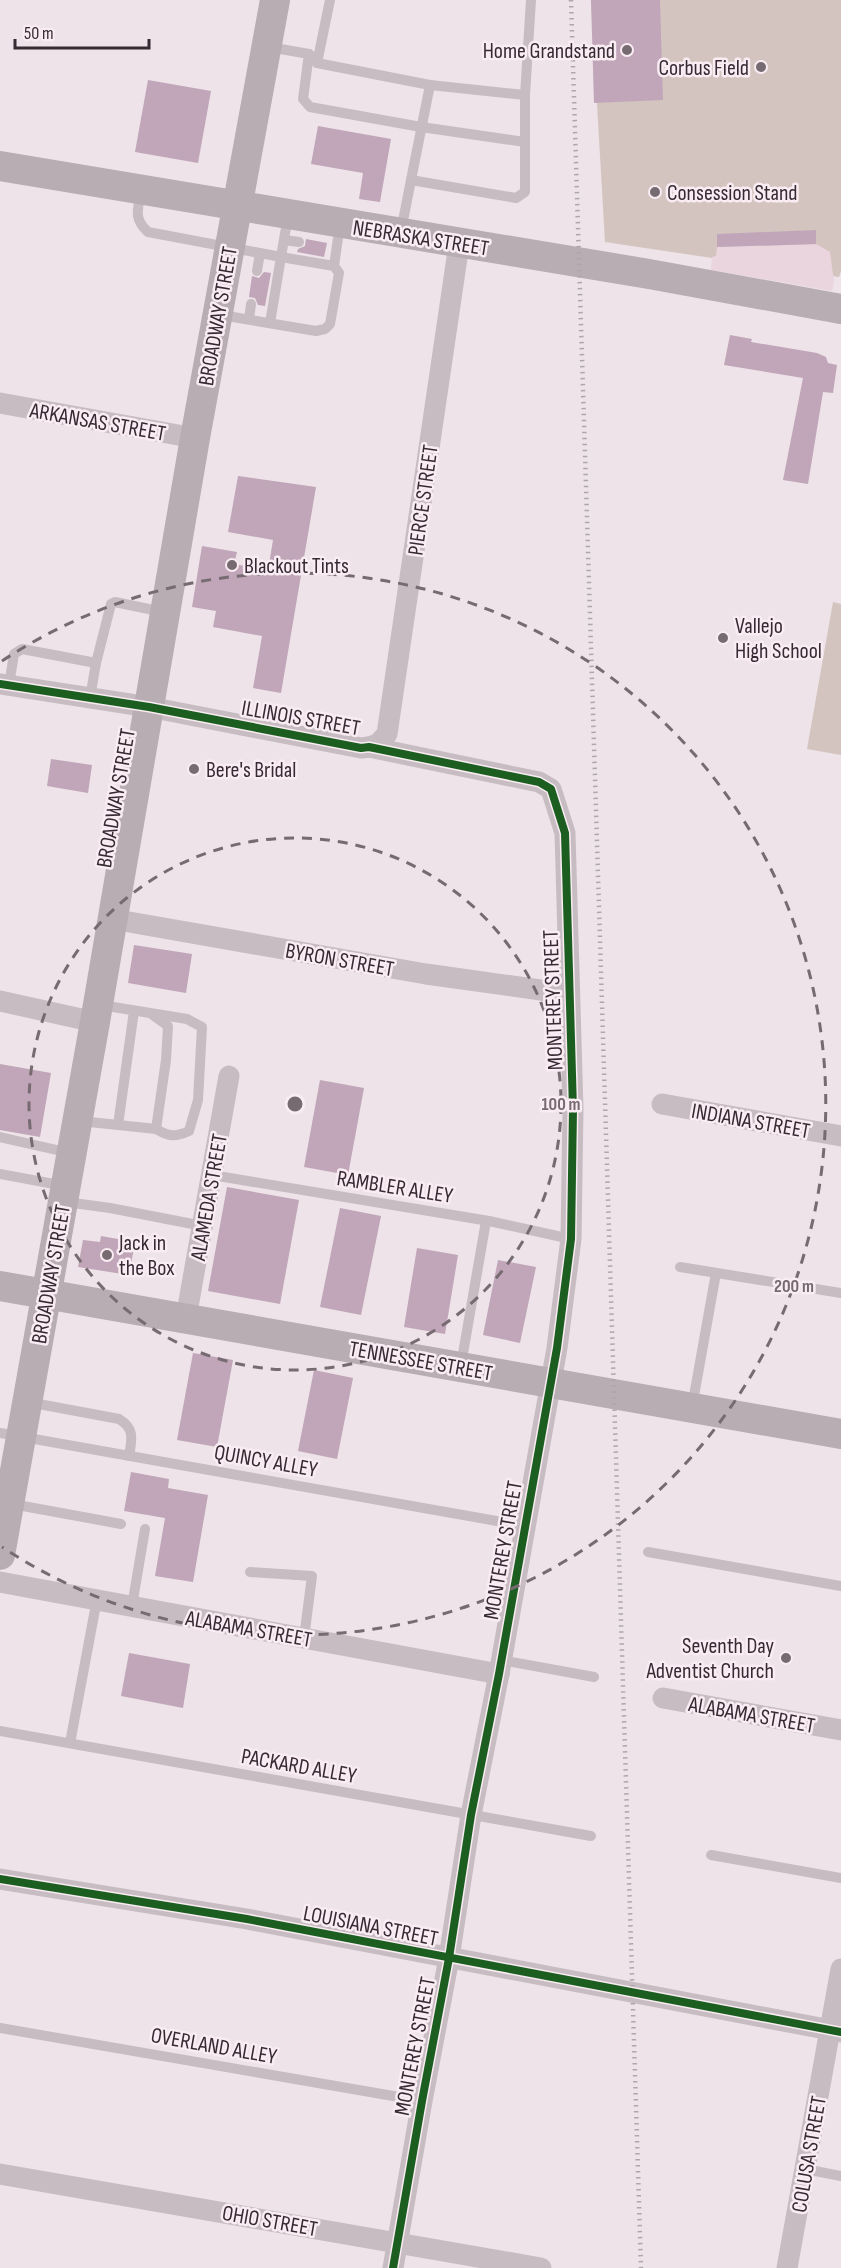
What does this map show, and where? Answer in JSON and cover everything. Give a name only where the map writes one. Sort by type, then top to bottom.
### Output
[{"type":"main road","name":"BROADWAY STREET","points":[[0,1555],[9,1503],[11,1435],[27,1402],[195,438],[275,0]]},
{"type":"main road","name":"NEBRASKA STREET","points":[[0,166],[237,207],[290,233],[334,240],[400,234],[649,274],[841,309]]},
{"type":"main road","name":"TENNESSEE STREET","points":[[0,1286],[841,1434]]},
{"type":"street","name":"PIERCE STREET","points":[[369,747],[378,744],[387,734],[459,244]]},
{"type":"street","name":"ARKANSAS STREET","points":[[0,404],[195,438]]},
{"type":"street","name":"ILLINOIS STREET","points":[[4,685],[149,707],[362,748],[369,747],[539,782],[551,789],[564,831]]},
{"type":"street","name":"MONTEREY STREET","points":[[393,2268],[449,1958],[471,1815],[551,1383],[571,1239],[573,1109],[564,831]]},
{"type":"street","name":"BYRON STREET","points":[[112,919],[426,974],[569,994]]},
{"type":"street","points":[[0,1001],[96,1013]]},
{"type":"street","name":"ALAMEDA STREET","points":[[186,1318],[230,1076]]},
{"type":"street","name":"INDIANA STREET","points":[[662,1104],[841,1136]]},
{"type":"street","name":"ALABAMA STREET","points":[[0,1581],[304,1638],[500,1667]]},
{"type":"street","name":"ALABAMA STREET","points":[[663,1698],[841,1730]]},
{"type":"street","name":"LOUISIANA STREET","points":[[0,1879],[247,1919],[836,2030]]},
{"type":"street","name":"COLUSA STREET","points":[[788,2268],[805,2169],[836,2030],[841,1970]]},
{"type":"street","name":"OHIO STREET","points":[[0,2174],[541,2268]]},
{"type":"lane","points":[[317,63],[330,0]]},
{"type":"lane","points":[[411,180],[516,198],[525,192],[525,95],[531,0]]},
{"type":"lane","points":[[266,46],[309,54],[317,63],[430,85],[525,95]]},
{"type":"lane","points":[[309,54],[303,99],[310,106],[421,127],[525,142]]},
{"type":"lane","points":[[400,234],[430,85]]},
{"type":"lane","points":[[142,191],[137,216],[140,224],[148,232],[334,266]]},
{"type":"lane","points":[[270,323],[281,256],[290,233]]},
{"type":"lane","points":[[217,314],[316,331],[325,329],[330,324],[339,273],[334,266],[334,240]]},
{"type":"lane","points":[[257,271],[260,253]]},
{"type":"lane","points":[[249,320],[251,303]]},
{"type":"lane","points":[[90,698],[111,604],[115,602],[165,613]]},
{"type":"lane","points":[[4,685],[14,654],[22,650],[96,663]]},
{"type":"lane","points":[[77,1121],[156,1129],[176,1137],[189,1131],[198,1100],[202,1027],[187,1019],[150,1013],[134,1011],[96,1013]]},
{"type":"lane","points":[[118,1125],[134,1011]]},
{"type":"lane","points":[[150,1013],[168,1026],[166,1060],[156,1129]]},
{"type":"lane","points":[[0,1137],[71,1154]]},
{"type":"lane","points":[[0,1174],[110,1208],[203,1226]]},
{"type":"lane","name":"RAMBLER ALLEY","points":[[212,1175],[486,1221],[571,1239]]},
{"type":"lane","points":[[460,1367],[486,1221]]},
{"type":"lane","points":[[680,1268],[841,1293]]},
{"type":"lane","points":[[692,1407],[716,1273]]},
{"type":"lane","points":[[27,1402],[119,1419],[128,1424],[131,1431],[129,1456]]},
{"type":"lane","name":"QUINCY ALLEY","points":[[11,1435],[525,1526]]},
{"type":"lane","points":[[9,1503],[121,1524]]},
{"type":"lane","points":[[132,1606],[145,1529]]},
{"type":"lane","points":[[648,1552],[841,1586]]},
{"type":"lane","points":[[249,1572],[312,1576],[304,1638]]},
{"type":"lane","points":[[70,1743],[97,1599]]},
{"type":"lane","points":[[500,1667],[594,1677]]},
{"type":"lane","name":"PACKARD ALLEY","points":[[0,1731],[591,1836]]},
{"type":"lane","points":[[711,1855],[841,1878]]},
{"type":"lane","name":"OVERLAND ALLEY","points":[[0,2028],[422,2101]]},
{"type":"lane","points":[[805,2169],[841,2176]]},
{"type":"shaded area","points":[[591,0],[841,0],[841,271],[839,277],[605,242]]},
{"type":"shaded area","points":[[816,244],[830,252],[834,282],[832,291],[711,270],[712,257],[716,256],[717,247]]},
{"type":"shaded area","points":[[833,602],[841,604],[841,755],[807,749]]},
{"type":"building","name":"Home Grandstand","points":[[591,0],[660,0],[663,100],[594,103]]},
{"type":"building","points":[[148,80],[211,91],[198,163],[135,152]]},
{"type":"building","points":[[318,126],[391,139],[380,202],[359,199],[363,173],[311,164]]},
{"type":"building","points":[[816,230],[816,244],[717,247],[717,234]]},
{"type":"building","points":[[306,239],[327,243],[324,257],[297,252],[305,246]]},
{"type":"building","points":[[264,272],[271,273],[265,306],[258,305],[255,298],[249,297],[252,276],[259,278]]},
{"type":"building","points":[[730,335],[752,339],[751,342],[817,353],[826,357],[828,363],[837,365],[833,393],[823,392],[808,484],[783,480],[803,378],[724,365]]},
{"type":"building","points":[[238,476],[316,487],[281,693],[253,688],[262,636],[213,627],[216,611],[192,607],[202,546],[237,552],[234,564],[268,570],[273,540],[228,532]]},
{"type":"building","points":[[51,759],[92,765],[88,793],[47,786]]},
{"type":"building","points":[[134,945],[192,954],[186,993],[128,983]]},
{"type":"building","points":[[0,1064],[51,1073],[40,1137],[0,1130]]},
{"type":"building","points":[[320,1080],[364,1088],[348,1175],[304,1167]]},
{"type":"building","points":[[227,1187],[299,1200],[280,1304],[208,1291]]},
{"type":"building","points":[[340,1208],[381,1216],[361,1315],[320,1307]]},
{"type":"building","name":"Jack in the Box","points":[[101,1236],[135,1242],[129,1275],[78,1267],[83,1240],[100,1242]]},
{"type":"building","points":[[417,1248],[458,1255],[445,1334],[404,1327]]},
{"type":"building","points":[[498,1260],[536,1267],[520,1343],[483,1335]]},
{"type":"building","points":[[193,1353],[233,1360],[217,1447],[177,1440]]},
{"type":"building","points":[[314,1370],[353,1378],[337,1459],[298,1451]]},
{"type":"building","points":[[131,1472],[169,1479],[168,1488],[208,1495],[193,1582],[155,1576],[165,1518],[124,1511]]},
{"type":"building","points":[[129,1653],[190,1664],[183,1708],[121,1696]]},
{"type":"railway","points":[[571,0],[641,2268]]},
{"type":"cycle path","points":[[0,684],[149,707],[361,748],[369,747],[539,782],[551,789],[565,833],[573,1109],[571,1239],[557,1348],[499,1674],[471,1815],[449,1958],[393,2268]]},
{"type":"cycle path","points":[[0,1879],[247,1919],[841,2032]]},
{"type":"place","name":"Home Grandstand","points":[[627,50]]},
{"type":"place","name":"Corbus Field","points":[[761,67]]},
{"type":"place","name":"Consession Stand","points":[[655,192]]},
{"type":"place","name":"Blackout Tints","points":[[232,565]]},
{"type":"place","name":"Vallejo High School","points":[[723,638]]},
{"type":"place","name":"Bere's Bridal","points":[[194,769]]},
{"type":"place","name":"Jack in the Box","points":[[107,1255]]},
{"type":"place","name":"Seventh Day Adventist Church","points":[[786,1658]]}]
